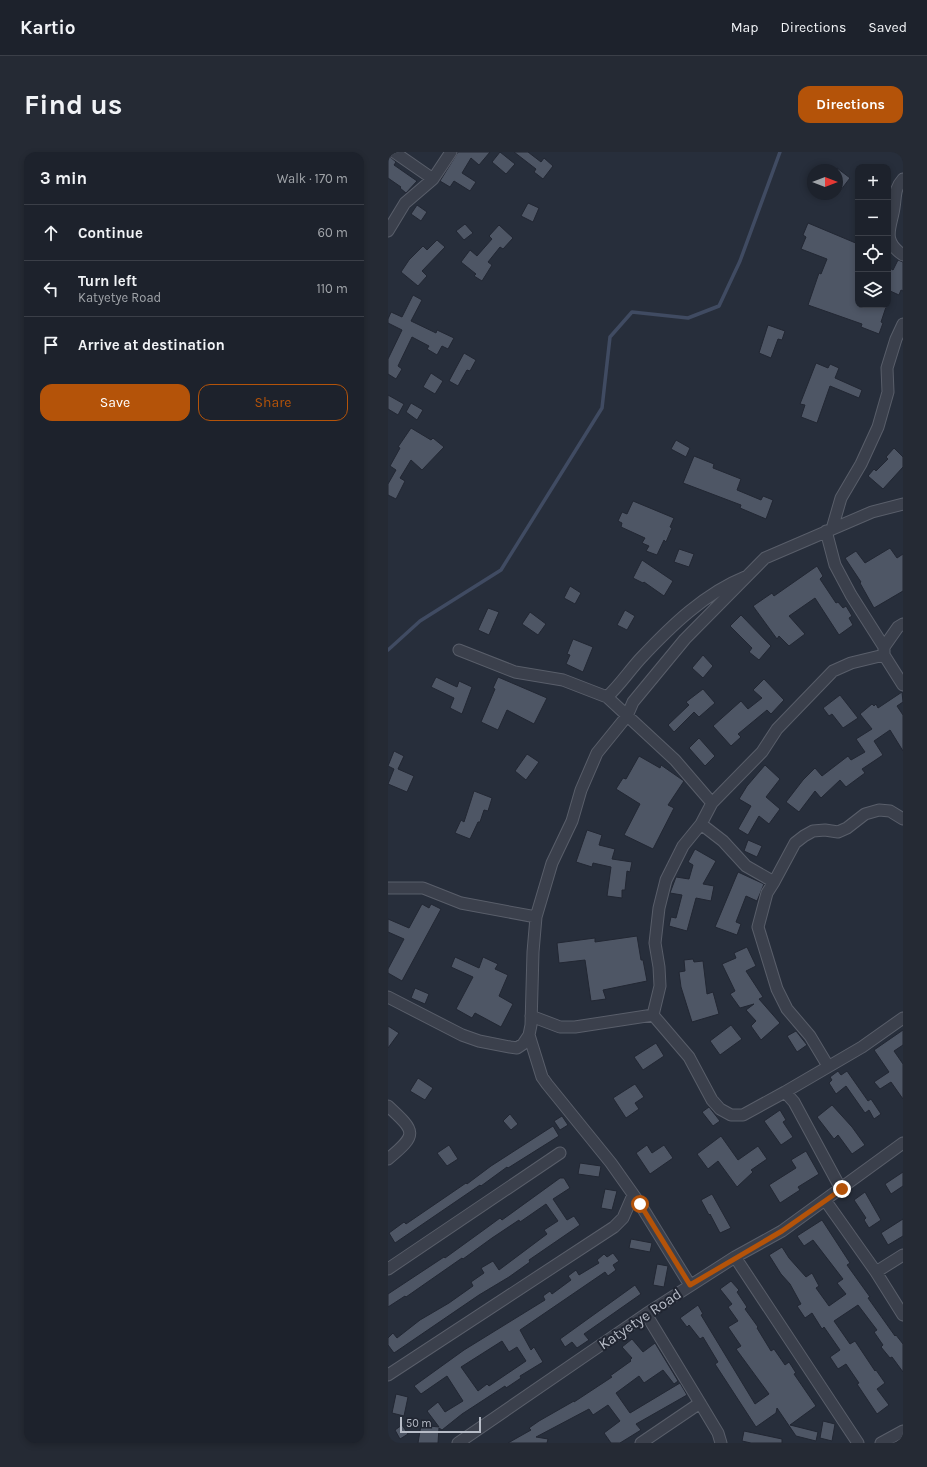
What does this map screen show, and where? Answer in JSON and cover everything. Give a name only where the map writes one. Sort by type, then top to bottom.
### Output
[{"type":"street","points":[[394,152],[433,179]]},
{"type":"street","points":[[388,231],[405,203],[433,179],[450,152]]},
{"type":"street","points":[[903,180],[896,189],[894,208],[889,225],[890,239],[893,246],[903,255]]},
{"type":"street","points":[[903,324],[896,339],[887,368],[888,392],[878,427],[862,464],[842,498],[829,530],[835,565],[903,685]]},
{"type":"street","points":[[690,1285],[611,1163],[542,1077],[529,1035],[536,917],[552,863],[572,821],[581,790],[598,753],[627,716],[633,702],[685,639],[765,558],[872,512],[903,504]]},
{"type":"street","points":[[607,697],[641,658],[705,598],[728,584],[748,576]]},
{"type":"street","points":[[653,1015],[660,986],[659,967],[655,943],[659,908],[666,880],[683,846],[701,824],[712,803],[762,752],[777,729],[833,671],[884,651],[898,627],[903,624]]},
{"type":"street","points":[[459,650],[515,672],[563,680],[607,697],[675,760],[712,803]]},
{"type":"street","points":[[828,1066],[810,1036],[784,1003],[777,989],[761,942],[758,927],[767,893],[795,843],[813,831],[825,830],[838,832],[847,828],[865,814],[879,810],[890,811],[903,819]]},
{"type":"street","points":[[701,824],[723,841],[746,866],[774,882]]},
{"type":"street","points":[[388,888],[423,888],[461,903],[536,917]]},
{"type":"street","points":[[388,997],[423,1016],[479,1041],[517,1048],[523,1044],[529,1035]]},
{"type":"street","points":[[531,1016],[560,1027],[575,1027],[653,1015]]},
{"type":"street","points":[[653,1015],[689,1057],[712,1100],[720,1108],[731,1115],[743,1114],[785,1092],[862,1047],[903,1018]]},
{"type":"street","points":[[785,1092],[794,1102],[842,1189]]},
{"type":"street","points":[[388,1106],[404,1121],[410,1131],[407,1143],[388,1159]]},
{"type":"street","name":"Katyetye Road","points":[[458,1443],[474,1438],[646,1314],[690,1285],[735,1257],[782,1231],[842,1189],[903,1143]]},
{"type":"street","points":[[388,1269],[560,1153]]},
{"type":"street","points":[[388,1375],[614,1227],[623,1218],[633,1195]]},
{"type":"street","points":[[825,1200],[876,1272],[903,1315]]},
{"type":"street","points":[[876,1272],[903,1255]]},
{"type":"street","points":[[735,1257],[858,1443]]},
{"type":"street","points":[[646,1314],[718,1433],[721,1443]]},
{"type":"street","points":[[641,1443],[700,1403]]},
{"type":"street","points":[[882,1443],[903,1431]]},
{"type":"building","points":[[458,152],[490,152],[479,165],[471,158],[462,173],[476,182],[470,191],[454,181],[450,187],[440,181]]},
{"type":"building","points":[[500,152],[515,164],[506,174],[492,162]]},
{"type":"building","points":[[514,152],[528,152],[541,162],[544,158],[553,166],[543,179],[534,172],[536,169]]},
{"type":"building","points":[[388,155],[396,162],[394,165],[417,181],[406,193],[400,188],[401,187],[388,178]]},
{"type":"building","points":[[843,173],[850,178],[843,187]]},
{"type":"building","points":[[528,203],[539,208],[533,222],[521,216]]},
{"type":"building","points":[[417,205],[427,212],[421,221],[411,214]]},
{"type":"building","points":[[808,223],[855,243],[855,308],[886,308],[879,334],[861,327],[862,324],[808,305],[819,273],[821,274],[827,259],[801,249],[806,237],[803,235]]},
{"type":"building","points":[[465,224],[473,233],[464,240],[456,231]]},
{"type":"building","points":[[499,225],[513,238],[503,249],[500,247],[488,262],[492,265],[482,281],[474,276],[476,274],[461,262],[470,250],[477,256],[492,239],[489,236]]},
{"type":"building","points":[[437,240],[445,247],[422,271],[427,276],[418,286],[401,272],[409,260],[423,246],[427,250]]},
{"type":"building","points":[[898,260],[903,262],[903,291],[901,290],[899,295],[891,291],[891,269],[893,270]]},
{"type":"building","points":[[413,295],[422,300],[411,321],[436,333],[437,330],[454,338],[448,349],[442,346],[437,355],[427,349],[429,346],[412,337],[398,366],[402,369],[396,379],[388,374],[388,359],[402,330],[388,323],[388,319],[391,312],[402,317]]},
{"type":"building","points":[[768,325],[785,331],[782,340],[778,339],[771,358],[759,353]]},
{"type":"building","points":[[464,353],[476,360],[470,371],[467,370],[458,386],[449,381]]},
{"type":"building","points":[[816,363],[828,368],[830,364],[839,368],[835,378],[862,390],[859,398],[830,386],[817,423],[801,417],[805,405],[800,404]]},
{"type":"building","points":[[431,373],[443,381],[435,394],[423,387]]},
{"type":"building","points":[[388,395],[404,404],[398,415],[388,409]]},
{"type":"building","points":[[411,403],[423,410],[417,420],[406,412]]},
{"type":"building","points":[[411,428],[431,440],[433,438],[444,447],[422,470],[411,460],[400,478],[405,481],[396,499],[388,495],[388,484],[396,470],[390,466],[400,448],[398,447]]},
{"type":"building","points":[[676,440],[690,448],[686,457],[671,449]]},
{"type":"building","points":[[894,448],[903,457],[903,467],[883,489],[868,476],[874,469],[876,471],[888,459],[886,457]]},
{"type":"building","points":[[694,456],[714,464],[713,468],[741,479],[737,490],[761,500],[763,496],[773,500],[766,519],[740,508],[741,505],[683,483]]},
{"type":"building","points":[[633,501],[674,518],[670,527],[672,528],[666,542],[664,540],[657,555],[646,551],[649,546],[642,543],[645,538],[621,527],[622,523],[618,521],[622,512],[627,514]]},
{"type":"building","points":[[890,548],[897,558],[903,554],[903,591],[874,608],[860,583],[861,582],[845,558],[856,551],[865,563]]},
{"type":"building","points":[[679,549],[694,554],[689,567],[674,562]]},
{"type":"building","points":[[642,560],[673,581],[664,596],[644,582],[643,583],[633,578]]},
{"type":"building","points":[[817,566],[823,576],[820,579],[836,603],[838,602],[843,608],[846,606],[852,616],[849,618],[853,625],[839,635],[815,598],[789,616],[805,634],[789,646],[779,636],[777,639],[753,606],[772,593],[774,596]]},
{"type":"building","points":[[570,586],[581,593],[575,604],[564,598]]},
{"type":"building","points":[[488,608],[499,612],[489,635],[478,630]]},
{"type":"building","points":[[625,610],[635,616],[627,630],[617,625]]},
{"type":"building","points":[[530,612],[546,624],[538,635],[522,624]]},
{"type":"building","points":[[741,615],[771,646],[759,660],[749,652],[752,648],[730,626]]},
{"type":"building","points":[[573,639],[593,647],[583,672],[566,664],[570,655],[567,654]]},
{"type":"building","points":[[703,655],[713,666],[703,678],[692,668]]},
{"type":"building","points":[[436,677],[457,687],[459,681],[472,687],[462,714],[450,708],[454,698],[431,687]]},
{"type":"building","points":[[498,677],[547,698],[534,724],[507,710],[498,730],[481,722],[495,689],[493,688]]},
{"type":"building","points":[[764,679],[784,700],[771,714],[767,710],[738,734],[741,737],[731,746],[713,726],[741,701],[748,709],[762,698],[753,690]]},
{"type":"building","points":[[703,689],[715,703],[699,717],[694,712],[674,732],[668,725],[689,705],[686,702]]},
{"type":"building","points":[[902,692],[903,702],[897,706],[903,715],[903,751],[890,730],[874,741],[883,755],[862,769],[865,773],[846,787],[840,780],[821,798],[815,791],[799,812],[786,802],[803,780],[815,768],[822,776],[848,756],[851,760],[865,752],[856,739],[872,729],[860,714],[872,704],[874,706],[876,704],[878,708]]},
{"type":"building","points":[[840,695],[858,718],[843,728],[832,714],[829,716],[823,708]]},
{"type":"building","points":[[699,738],[715,756],[705,766],[689,748]]},
{"type":"building","points":[[394,751],[404,756],[398,769],[414,776],[407,792],[388,784],[394,769],[388,766]]},
{"type":"building","points":[[527,754],[539,762],[526,780],[515,771]]},
{"type":"building","points":[[639,756],[660,768],[661,765],[684,781],[668,805],[674,808],[653,849],[624,835],[640,804],[616,789],[623,778],[626,779]]},
{"type":"building","points":[[765,765],[780,779],[766,797],[780,809],[769,824],[759,816],[748,835],[738,829],[751,806],[739,799],[747,786]]},
{"type":"building","points":[[474,791],[492,798],[488,811],[484,810],[480,822],[478,822],[470,839],[455,833],[461,820],[464,822]]},
{"type":"building","points":[[587,830],[602,835],[599,845],[615,849],[612,859],[632,862],[630,872],[627,871],[625,890],[622,890],[622,898],[607,896],[611,867],[593,863],[592,867],[576,862]]},
{"type":"building","points":[[748,840],[762,846],[757,857],[744,851]]},
{"type":"building","points":[[695,849],[716,861],[703,884],[714,886],[711,901],[696,898],[687,931],[669,926],[671,917],[676,918],[682,895],[670,893],[676,877],[689,879],[693,865],[688,862]]},
{"type":"building","points":[[738,872],[764,884],[757,901],[746,896],[736,922],[741,924],[737,935],[715,927]]},
{"type":"building","points":[[422,904],[429,908],[431,904],[441,909],[402,981],[388,973],[388,969],[404,939],[388,932],[388,919],[409,928]]},
{"type":"building","points":[[637,936],[641,960],[643,960],[647,981],[603,990],[606,999],[591,1001],[585,960],[559,963],[557,943],[595,938],[595,942]]},
{"type":"building","points":[[747,947],[756,966],[746,971],[763,997],[759,999],[780,1023],[761,1040],[751,1026],[756,1021],[746,1010],[754,1004],[740,1008],[730,994],[735,991],[722,964],[736,958],[734,953]]},
{"type":"building","points":[[455,957],[479,968],[483,957],[498,964],[495,969],[508,975],[499,996],[513,1004],[501,1027],[475,1013],[472,1018],[456,1009],[473,977],[451,967]]},
{"type":"building","points":[[693,959],[694,962],[703,961],[707,994],[713,992],[719,1014],[692,1022],[681,987],[679,972],[685,971],[684,960]]},
{"type":"building","points":[[415,988],[429,994],[425,1004],[411,998]]},
{"type":"building","points":[[731,1025],[742,1039],[720,1055],[710,1041]]},
{"type":"building","points":[[388,1026],[399,1033],[388,1048]]},
{"type":"building","points":[[903,1030],[903,1045],[894,1051],[903,1064],[903,1099],[891,1082],[880,1089],[874,1082],[889,1072],[874,1050]]},
{"type":"building","points":[[796,1031],[807,1045],[797,1052],[787,1036]]},
{"type":"building","points":[[656,1043],[664,1056],[643,1070],[634,1057]]},
{"type":"building","points":[[838,1071],[841,1075],[847,1071],[868,1101],[871,1099],[881,1114],[874,1119],[869,1110],[865,1113],[846,1086],[836,1094],[829,1083],[832,1080],[830,1077]]},
{"type":"building","points":[[418,1078],[433,1088],[425,1100],[410,1091]]},
{"type":"building","points":[[635,1084],[644,1097],[635,1103],[639,1109],[626,1118],[613,1098]]},
{"type":"building","points":[[832,1105],[852,1127],[865,1145],[852,1154],[838,1135],[834,1139],[817,1117]]},
{"type":"building","points":[[709,1107],[720,1121],[713,1126],[702,1112]]},
{"type":"building","points":[[780,1110],[786,1120],[783,1122],[793,1137],[781,1145],[764,1121]]},
{"type":"building","points":[[510,1114],[518,1124],[511,1130],[503,1121]]},
{"type":"building","points":[[562,1116],[568,1125],[560,1130],[554,1121]]},
{"type":"building","points":[[553,1126],[559,1136],[508,1168],[507,1167],[395,1243],[389,1233],[404,1222],[406,1224]]},
{"type":"building","points":[[721,1136],[738,1160],[758,1146],[767,1159],[751,1170],[753,1172],[737,1187],[718,1161],[708,1169],[697,1154]]},
{"type":"building","points":[[449,1145],[458,1159],[447,1166],[437,1153]]},
{"type":"building","points":[[647,1145],[652,1153],[664,1145],[673,1158],[650,1174],[636,1153]]},
{"type":"building","points":[[806,1151],[819,1174],[798,1187],[800,1190],[780,1203],[769,1185],[796,1168],[791,1160]]},
{"type":"building","points":[[580,1163],[601,1166],[599,1177],[578,1174]]},
{"type":"building","points":[[903,1172],[903,1186],[891,1194],[885,1184]]},
{"type":"building","points":[[560,1178],[564,1178],[570,1188],[553,1199],[567,1220],[574,1216],[580,1225],[529,1260],[530,1262],[509,1277],[479,1295],[394,1353],[388,1345],[388,1338],[393,1333],[397,1338],[420,1320],[449,1303],[473,1286],[471,1282],[484,1273],[481,1268],[493,1261],[499,1270],[547,1234],[544,1230],[558,1221],[546,1204],[520,1222],[519,1220],[406,1297],[405,1296],[388,1307],[388,1294],[444,1257],[445,1258],[500,1218],[502,1220]]},
{"type":"building","points":[[605,1189],[617,1191],[612,1210],[601,1208]]},
{"type":"building","points":[[865,1192],[881,1220],[869,1228],[864,1220],[866,1218],[854,1200]]},
{"type":"building","points":[[712,1194],[731,1228],[720,1233],[701,1200]]},
{"type":"building","points":[[903,1219],[903,1236],[888,1245],[881,1233]]},
{"type":"building","points":[[822,1220],[850,1263],[847,1265],[870,1297],[868,1298],[895,1336],[896,1335],[903,1344],[903,1372],[892,1357],[890,1358],[881,1347],[883,1345],[874,1332],[877,1330],[858,1305],[834,1321],[850,1344],[855,1341],[885,1383],[877,1389],[889,1405],[877,1414],[846,1364],[838,1369],[830,1357],[840,1350],[824,1327],[822,1329],[812,1313],[805,1318],[797,1306],[801,1304],[790,1284],[781,1274],[769,1255],[782,1247],[789,1258],[806,1277],[812,1273],[819,1286],[816,1288],[829,1306],[846,1294],[837,1283],[843,1279],[813,1240],[804,1246],[797,1236]]},
{"type":"building","points":[[631,1239],[652,1243],[650,1252],[629,1248]]},
{"type":"building","points":[[613,1253],[619,1261],[613,1265],[616,1270],[608,1276],[605,1272],[520,1330],[531,1350],[534,1347],[543,1362],[520,1376],[521,1378],[506,1388],[505,1386],[462,1414],[442,1430],[439,1428],[438,1443],[418,1443],[421,1425],[439,1427],[427,1411],[438,1402],[445,1412],[463,1401],[447,1376],[421,1394],[414,1386],[464,1350],[545,1300],[543,1296],[550,1291],[552,1294],[571,1280],[568,1276],[576,1270],[579,1275],[599,1263],[597,1260],[604,1254],[607,1257]],"holes":[[[502,1341],[509,1352],[517,1347],[526,1361],[489,1386],[487,1384],[478,1391],[461,1367]]]},
{"type":"building","points":[[657,1264],[668,1266],[664,1287],[653,1285]]},
{"type":"building","points":[[731,1281],[739,1290],[737,1292],[747,1307],[745,1309],[758,1327],[757,1328],[771,1351],[774,1349],[785,1365],[789,1362],[796,1373],[794,1374],[816,1406],[790,1425],[818,1432],[816,1441],[796,1436],[777,1408],[776,1413],[756,1427],[715,1364],[718,1362],[703,1337],[700,1339],[689,1325],[687,1327],[680,1318],[698,1305],[703,1314],[701,1315],[755,1404],[769,1394],[736,1349],[741,1346],[728,1327],[738,1321],[728,1307],[732,1304],[720,1289]]},
{"type":"building","points":[[635,1285],[641,1294],[584,1334],[589,1340],[577,1348],[572,1342],[565,1347],[560,1339]]},
{"type":"building","points":[[632,1339],[643,1352],[655,1343],[678,1381],[674,1384],[663,1370],[644,1383],[639,1376],[616,1393],[630,1413],[680,1383],[687,1395],[636,1424],[641,1430],[620,1443],[611,1443],[604,1433],[620,1421],[608,1405],[593,1415],[589,1409],[536,1437],[548,1439],[547,1443],[508,1443],[531,1430],[529,1428],[539,1421],[574,1402],[612,1377],[610,1376],[631,1361],[630,1360],[632,1358],[622,1347]]},
{"type":"building","points":[[396,1394],[408,1397],[404,1416],[392,1413]]},
{"type":"building","points":[[823,1421],[835,1424],[832,1441],[820,1438]]},
{"type":"building","points":[[402,1425],[408,1434],[400,1439],[395,1430]]},
{"type":"building","points":[[744,1431],[782,1439],[782,1443],[751,1443],[742,1441]]},
{"type":"waterway","points":[[388,650],[420,621],[501,570],[602,408],[610,337],[632,312],[688,318],[719,306],[740,261],[780,152]]},
{"type":"route","points":[[640,1204],[661,1241],[690,1285],[735,1257],[782,1231],[842,1189]]}]
